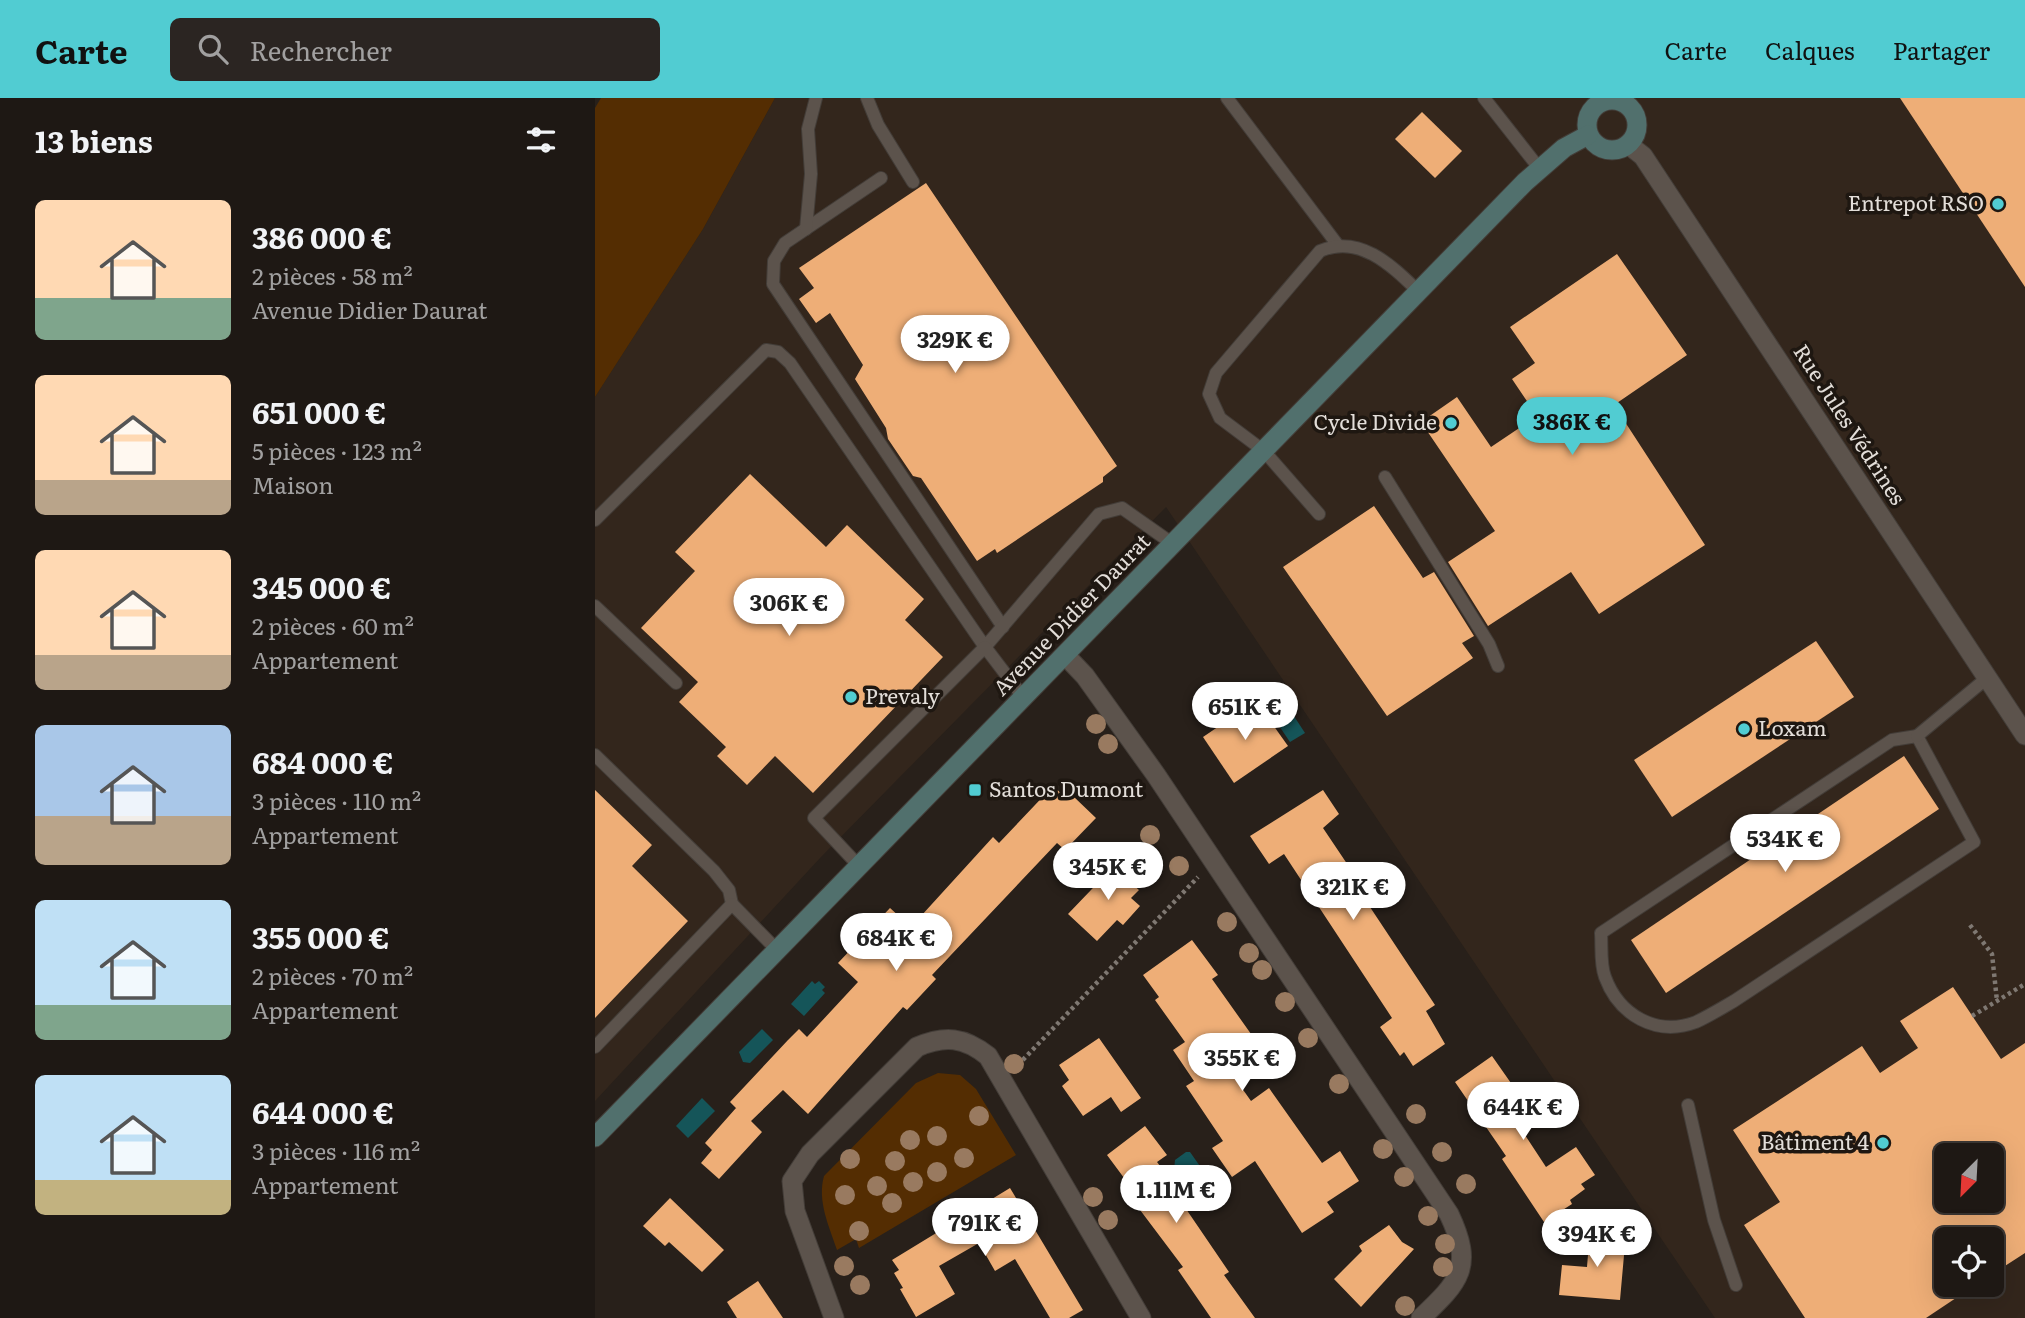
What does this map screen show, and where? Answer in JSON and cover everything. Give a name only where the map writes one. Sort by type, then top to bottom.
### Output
[{"type":"main road","points":[[1624,100],[1633,110],[1638,122],[1636,135],[1629,145],[1614,151],[1599,147],[1588,135],[1590,111],[1599,102],[1624,100]]},
{"type":"main road","name":"Avenue Didier Daurat","points":[[595,1137],[1539,168],[1563,148],[1588,135]]},
{"type":"street","name":"Rue Jules Védrines","points":[[1629,145],[1643,156],[2025,735]]},
{"type":"street","points":[[1065,655],[1085,676],[1214,861],[1449,1214],[1461,1240],[1461,1268],[1451,1290],[1421,1318]]},
{"type":"street","points":[[834,1318],[792,1197],[792,1181],[799,1167],[917,1047],[937,1039],[954,1038],[973,1044],[988,1056],[1141,1318]]},
{"type":"lane","points":[[806,229],[811,174],[808,129],[816,98]]},
{"type":"lane","points":[[867,98],[878,125],[913,182]]},
{"type":"lane","points":[[1227,98],[1337,244]]},
{"type":"lane","points":[[1483,98],[1539,168]]},
{"type":"lane","points":[[881,178],[785,243],[774,261],[773,284],[1003,627]]},
{"type":"lane","points":[[1319,514],[1264,451],[1220,418],[1209,394],[1216,373],[1320,251],[1337,244],[1358,246],[1394,268],[1419,292]]},
{"type":"lane","points":[[595,520],[755,358],[766,350],[778,352],[796,371],[985,647],[1023,698]]},
{"type":"lane","points":[[1385,477],[1489,644],[1498,666]]},
{"type":"lane","points":[[859,866],[814,818],[985,647],[1099,514],[1122,508],[1173,544]]},
{"type":"lane","points":[[595,606],[676,683]]},
{"type":"lane","points":[[1917,736],[1973,842],[1734,1001],[1695,1022],[1661,1027],[1634,1018],[1615,996],[1604,975],[1601,933],[1892,740],[1917,736],[1987,678]]},
{"type":"lane","points":[[595,755],[714,871],[729,890],[732,904],[778,950]]},
{"type":"lane","points":[[595,1047],[732,904]]},
{"type":"lane","points":[[1688,1105],[1714,1220],[1736,1285]]},
{"type":"path","points":[[1002,1078],[1014,1070],[1214,861]]},
{"type":"path","points":[[1970,925],[1992,954],[1997,1001]]},
{"type":"path","points":[[1972,1016],[2025,984]]},
{"type":"shaded area","points":[[601,98],[775,98],[703,229],[595,397],[595,108]]},
{"type":"shaded area","points":[[775,98],[2025,98],[2025,1318],[1715,1318],[1166,507],[821,857],[595,1101],[595,397],[703,229]]},
{"type":"shaded area","points":[[938,1073],[960,1075],[976,1089],[1016,1155],[859,1248],[856,1239],[837,1250],[823,1204],[824,1176],[916,1083]]},
{"type":"water","points":[[1286,704],[1305,733],[1290,742],[1271,714]]},
{"type":"water","points":[[812,981],[815,984],[819,981],[825,987],[822,990],[825,993],[804,1016],[791,1004]]},
{"type":"water","points":[[762,1029],[773,1040],[750,1063],[743,1062],[739,1052]]},
{"type":"water","points":[[702,1098],[715,1111],[688,1138],[676,1126]]},
{"type":"water","points":[[1190,1152],[1209,1179],[1197,1190],[1181,1172],[1177,1174],[1174,1170],[1175,1160]]},
{"type":"building","name":"Entrepot RSO","points":[[1900,98],[2025,98],[2025,287]]},
{"type":"building","points":[[1422,112],[1462,151],[1435,178],[1395,139]]},
{"type":"building","points":[[926,183],[1117,466],[1103,477],[1103,482],[997,553],[995,549],[977,561],[921,478],[913,476],[888,439],[886,428],[855,379],[863,365],[830,313],[816,323],[799,299],[814,288],[799,268]]},
{"type":"building","points":[[1617,254],[1687,355],[1614,405],[1705,545],[1599,614],[1571,572],[1488,626],[1448,562],[1495,531],[1421,422],[1457,397],[1491,447],[1537,416],[1512,379],[1535,363],[1510,327]]},
{"type":"building","points":[[750,474],[826,547],[847,525],[924,599],[905,620],[943,657],[813,793],[775,756],[747,785],[717,756],[726,747],[679,702],[698,682],[641,628],[695,571],[675,552]]},
{"type":"building","points":[[1374,506],[1423,578],[1434,572],[1474,636],[1462,643],[1473,658],[1387,716],[1283,567]]},
{"type":"building","name":"Loxam","points":[[1816,641],[1854,697],[1672,817],[1634,760]]},
{"type":"building","points":[[1256,701],[1288,746],[1234,783],[1203,737]]},
{"type":"building","points":[[1904,756],[1939,809],[1666,993],[1631,940]]},
{"type":"building","points":[[1053,786],[1063,795],[1065,792],[1072,799],[1074,797],[1096,818],[1065,850],[1057,843],[932,975],[936,979],[907,1010],[903,1007],[808,1114],[783,1090],[751,1121],[762,1132],[719,1179],[701,1163],[712,1150],[705,1143],[736,1108],[730,1102],[799,1029],[807,1037],[858,982],[838,963],[890,908],[911,927],[993,837],[999,843]]},
{"type":"building","points":[[595,790],[652,845],[632,866],[688,921],[595,1018]]},
{"type":"building","points":[[1323,790],[1339,814],[1323,828],[1370,898],[1366,901],[1435,1005],[1426,1011],[1445,1044],[1413,1066],[1404,1052],[1400,1056],[1380,1027],[1392,1018],[1284,854],[1269,864],[1250,836]]},
{"type":"building","points":[[1125,860],[1141,875],[1132,884],[1139,890],[1131,898],[1140,906],[1123,925],[1117,920],[1097,941],[1068,914],[1113,867],[1116,870]]},
{"type":"building","points":[[1192,940],[1218,975],[1212,979],[1256,1041],[1224,1063],[1251,1101],[1269,1088],[1322,1163],[1340,1151],[1359,1181],[1327,1202],[1334,1212],[1302,1233],[1255,1161],[1232,1177],[1212,1148],[1223,1141],[1186,1086],[1194,1081],[1173,1050],[1185,1042],[1155,1000],[1159,997],[1143,975]]},
{"type":"building","name":"Bâtiment 4","points":[[1953,987],[2001,1059],[2025,1043],[2025,1253],[2004,1267],[2004,1227],[1934,1227],[1934,1297],[1958,1297],[1926,1318],[1805,1318],[1744,1225],[1780,1202],[1733,1130],[1862,1046],[1880,1073],[1918,1048],[1900,1021]]},
{"type":"building","points":[[1099,1038],[1141,1098],[1121,1112],[1111,1097],[1083,1116],[1062,1086],[1069,1080],[1059,1065]]},
{"type":"building","points":[[1492,1056],[1532,1113],[1517,1123],[1546,1167],[1576,1147],[1595,1175],[1581,1184],[1585,1189],[1570,1200],[1572,1204],[1544,1222],[1502,1159],[1506,1156],[1455,1082]]},
{"type":"building","points":[[1145,1126],[1167,1155],[1157,1162],[1186,1200],[1182,1203],[1229,1272],[1224,1275],[1255,1318],[1211,1318],[1178,1270],[1183,1267],[1125,1190],[1130,1186],[1107,1155]]},
{"type":"building","points":[[1010,1188],[1083,1310],[1069,1318],[1050,1318],[1015,1259],[995,1271],[979,1243],[939,1266],[955,1294],[916,1317],[900,1289],[903,1288],[894,1273],[899,1270],[892,1260]]},
{"type":"building","points":[[670,1198],[724,1250],[702,1272],[669,1242],[665,1246],[643,1226]]},
{"type":"building","points":[[1389,1225],[1402,1242],[1414,1249],[1361,1307],[1334,1279],[1362,1251],[1359,1246]]},
{"type":"building","points":[[1590,1230],[1626,1233],[1620,1300],[1559,1295],[1562,1265],[1587,1267]]},
{"type":"building","points":[[758,1281],[783,1318],[737,1318],[727,1302]]},
{"type":"place","name":"Entrepot RSO","points":[[1998,204]]},
{"type":"place","name":"Cycle Divide","points":[[1451,423]]},
{"type":"place","name":"Prevaly","points":[[851,697]]},
{"type":"place","name":"Loxam","points":[[1744,729]]},
{"type":"place","name":"Santos Dumont","points":[[975,790]]},
{"type":"place","name":"Bâtiment 4","points":[[1883,1143]]}]
